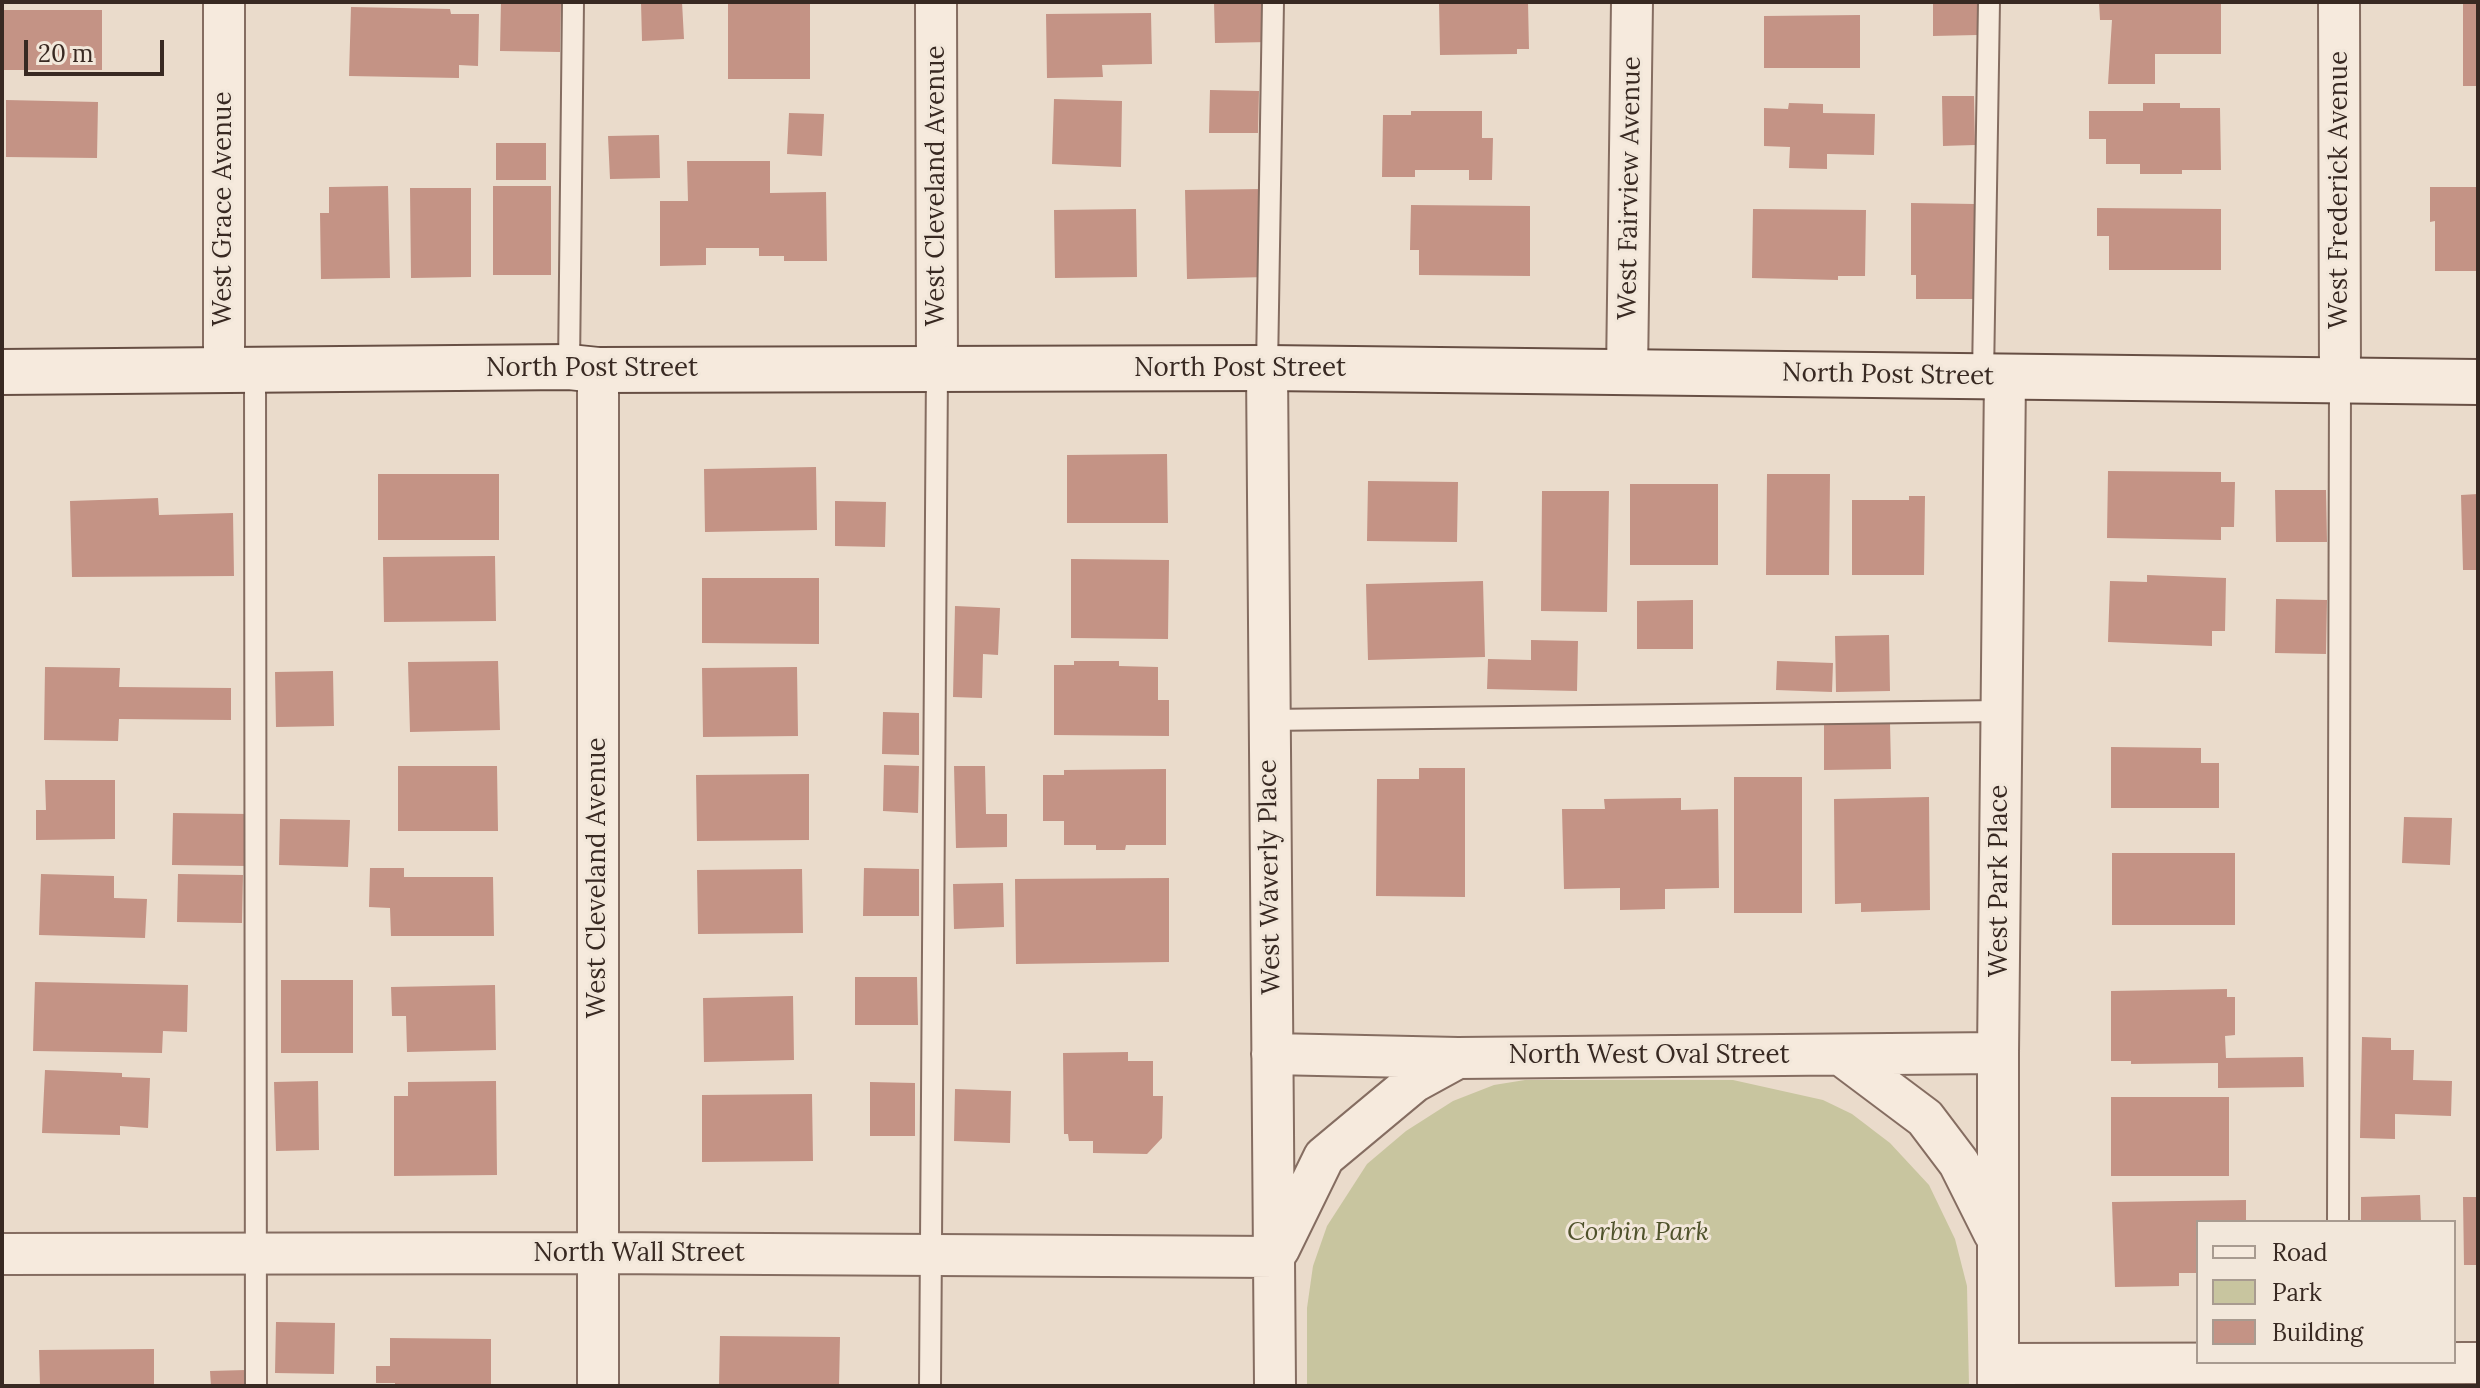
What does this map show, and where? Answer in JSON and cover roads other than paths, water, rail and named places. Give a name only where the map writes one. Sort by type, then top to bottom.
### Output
[{"type":"street","name":"West Grace Avenue","points":[[224,2],[239,369]]},
{"type":"street","name":"West Cleveland Avenue","points":[[936,2],[937,369]]},
{"type":"street","name":"West Fairview Avenue","points":[[1627,373],[1632,2]]},
{"type":"street","name":"West Frederick Avenue","points":[[2339,2],[2340,379]]},
{"type":"street","name":"North Post Street","points":[[2,372],[1267,368],[2478,382]]},
{"type":"street","name":"West Waverly Place","points":[[1267,368],[1275,1386]]},
{"type":"street","name":"West Cleveland Avenue","points":[[583,369],[599,1253],[598,1386]]},
{"type":"street","name":"West Park Place","points":[[1994,376],[2001,711],[1998,1375]]},
{"type":"street","name":"North West Oval Street","points":[[1272,1054],[1458,1058],[1998,1053]]},
{"type":"street","points":[[1841,1055],[1925,1118],[1959,1163],[1998,1242]]},
{"type":"street","name":"North West Oval Street","points":[[1275,1257],[1324,1157],[1414,1082],[1458,1058]]},
{"type":"street","name":"North Wall Street","points":[[2,1254],[599,1253],[1275,1257]]},
{"type":"street","points":[[1998,1375],[2338,1371],[2478,1363]]},
{"type":"lane","points":[[573,2],[583,369]]},
{"type":"lane","points":[[1267,368],[1273,2]]},
{"type":"lane","points":[[1989,2],[1994,376]]},
{"type":"lane","points":[[239,369],[256,1386]]},
{"type":"lane","points":[[930,1386],[937,369]]},
{"type":"lane","points":[[2338,1220],[2340,379]]},
{"type":"lane","points":[[1268,720],[2001,711]]},
{"type":"park label","name":"Corbin Park","points":[[1638,1233]]}]
